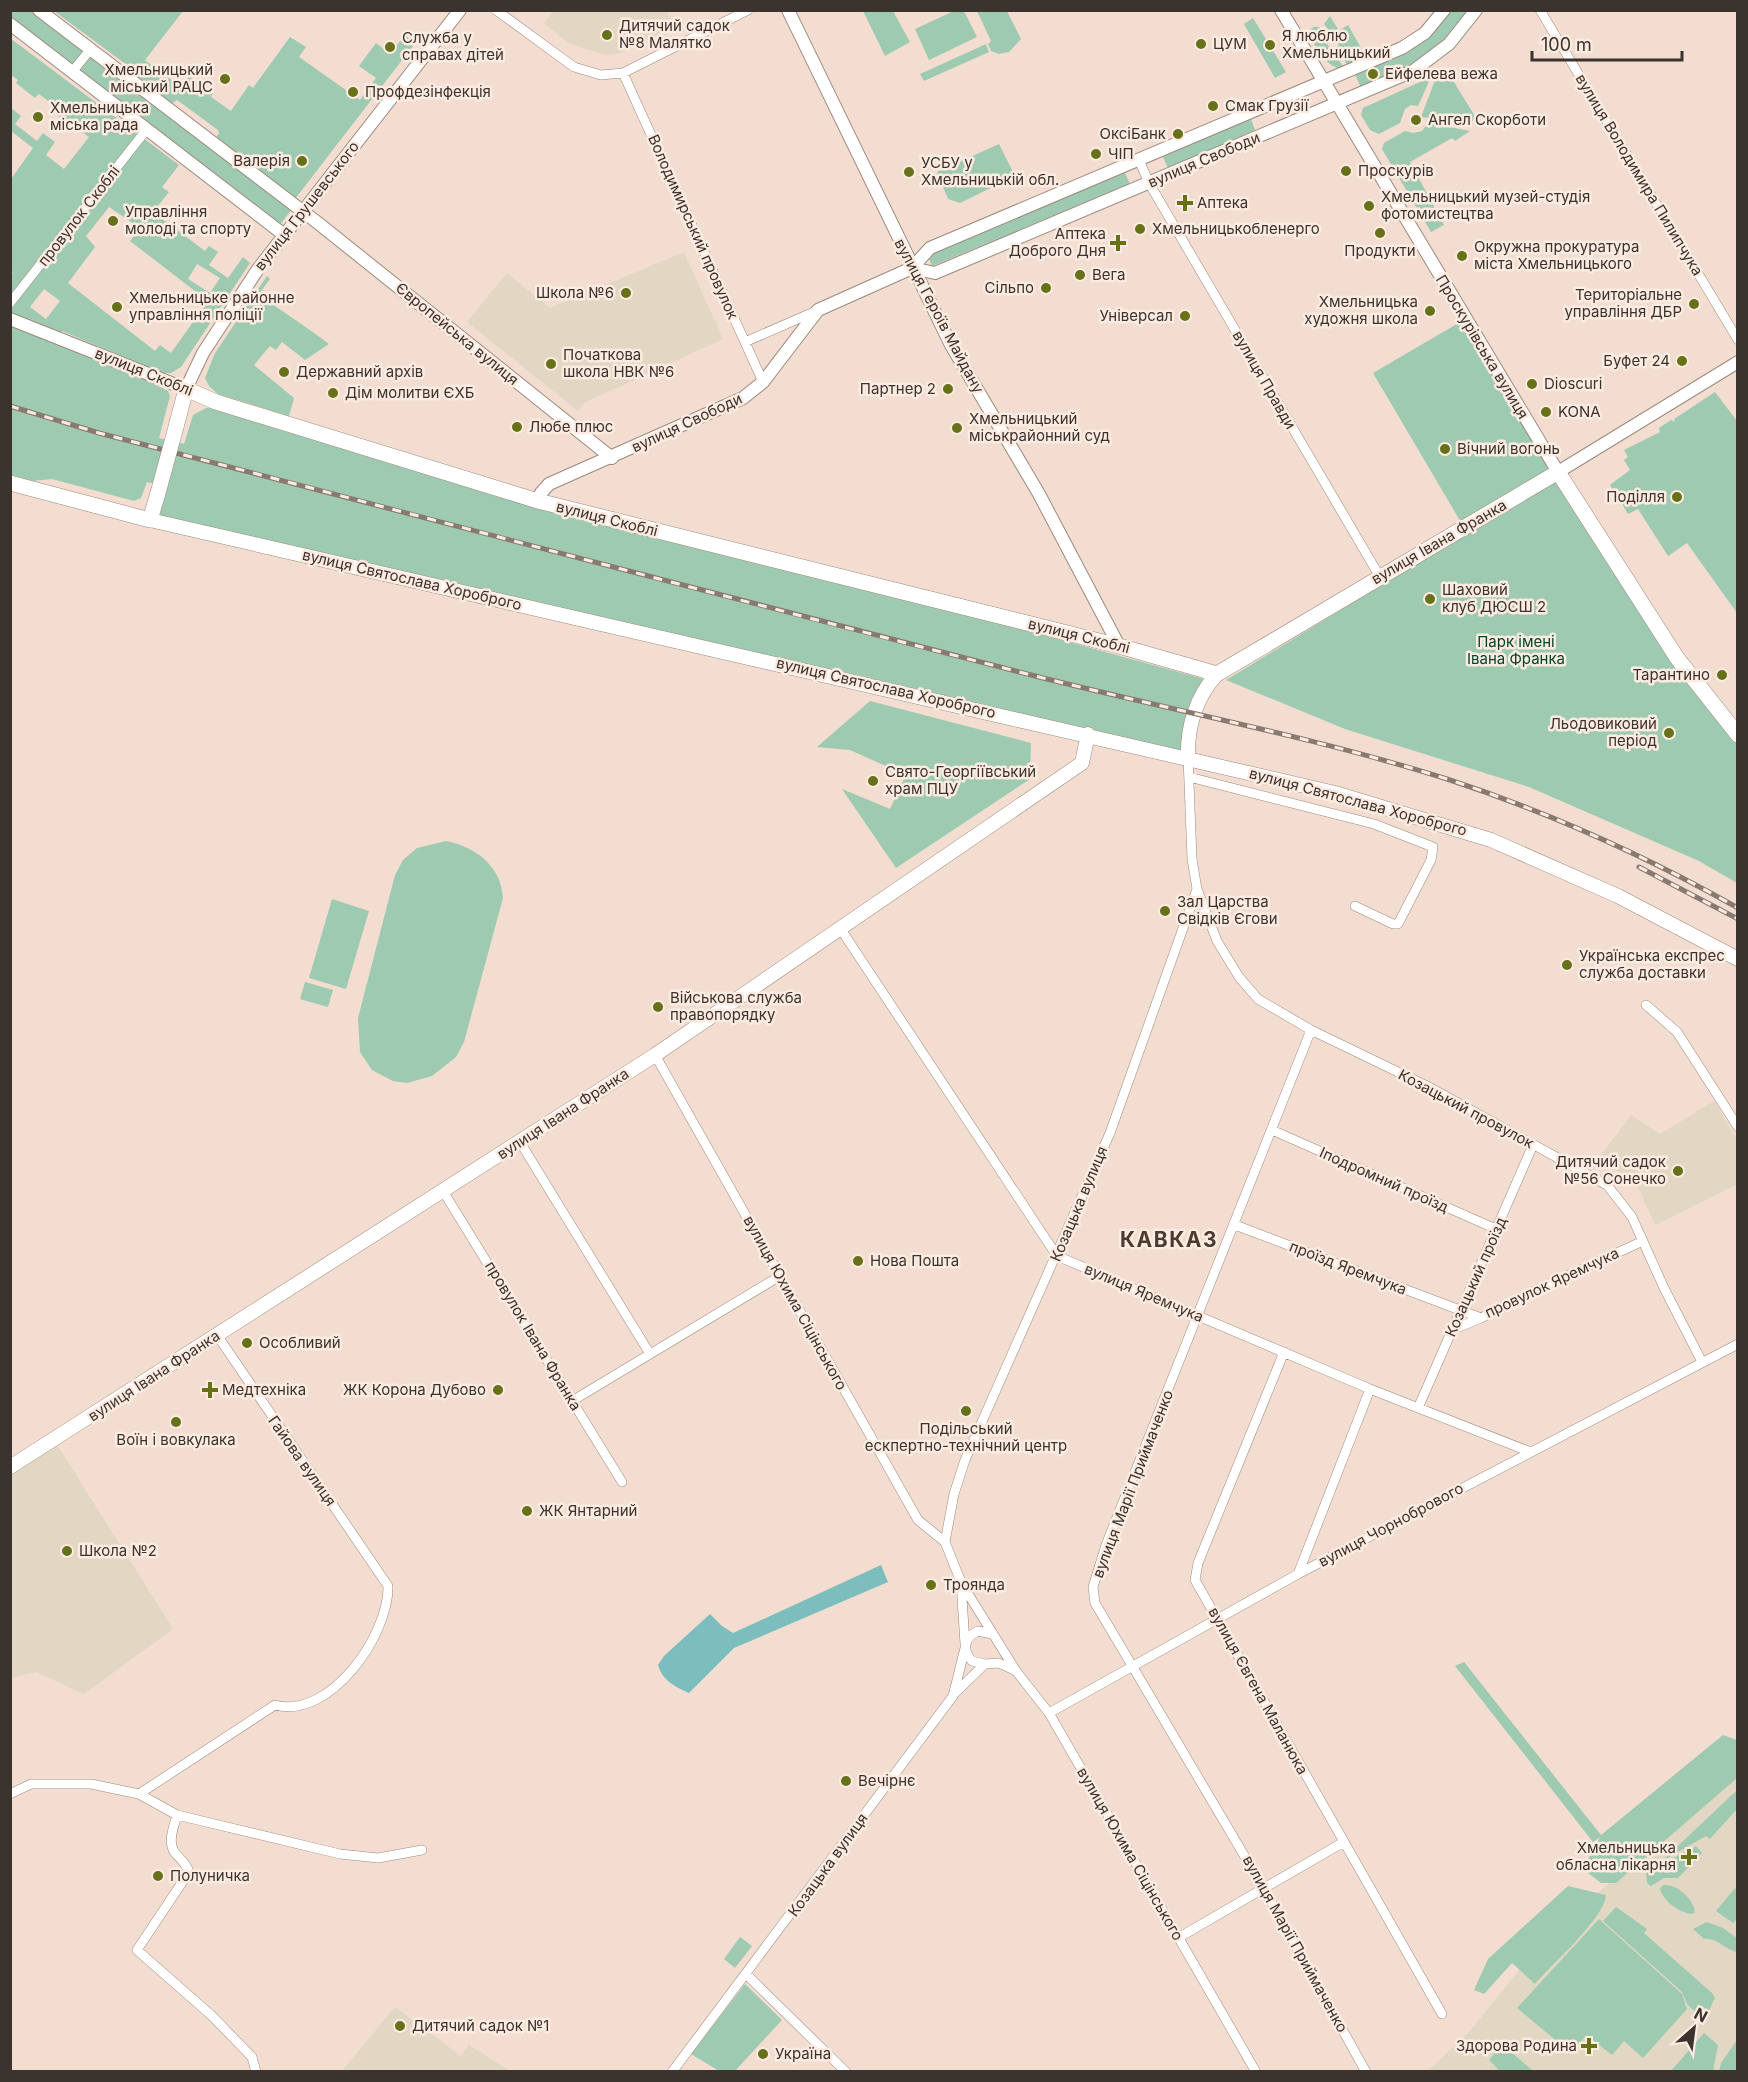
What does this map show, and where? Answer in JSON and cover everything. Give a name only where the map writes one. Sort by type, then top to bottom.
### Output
[{"type":"main road","name":"вулиця Грушевського","points":[[150,520],[186,389]]},
{"type":"main road","name":"вулиця Скоблі","points":[[186,389],[226,405],[537,501],[1119,646],[1217,674]]},
{"type":"main road","name":"вулиця Івана Франка","points":[[1188,757],[1192,720],[1197,704],[1217,674],[1558,472]]},
{"type":"main road","name":"Проскурівська вулиця","points":[[1558,472],[1677,658],[1737,735]]},
{"type":"main road","name":"вулиця Святослава Хороброго","points":[[10,483],[150,520],[1188,757],[1335,793],[1484,838],[1618,896],[1737,959]]},
{"type":"main road","name":"вулиця Івана Франка","points":[[10,1467],[655,1055],[1082,763],[1088,734]]},
{"type":"street","name":"Європейська вулиця","points":[[39,10],[301,212],[612,458]]},
{"type":"street","name":"вулиця Грушевського","points":[[186,389],[203,353],[283,234],[460,10]]},
{"type":"street","points":[[496,10],[574,67],[602,75],[623,73],[748,10]]},
{"type":"street","name":"вулиця Героїв Майдану","points":[[788,10],[951,345],[1039,494],[1119,646]]},
{"type":"street","name":"Проскурівська вулиця","points":[[1281,10],[1558,472]]},
{"type":"street","name":"вулиця Свободи","points":[[537,501],[540,493],[549,484],[735,402],[763,382],[818,310],[912,268],[930,248],[1323,83],[1410,43],[1431,27],[1444,10]]},
{"type":"street","name":"вулиця Свободи","points":[[912,268],[935,273],[1413,71],[1432,59],[1457,36],[1476,10]]},
{"type":"street","name":"вулиця Володимира Пилипчука","points":[[1540,10],[1737,340]]},
{"type":"street","points":[[10,24],[283,234]]},
{"type":"street","points":[[72,72],[90,50]]},
{"type":"street","name":"Володимирський провулок","points":[[623,73],[763,382]]},
{"type":"street","name":"провулок Скоблі","points":[[10,303],[147,129]]},
{"type":"street","name":"вулиця Правди","points":[[1139,160],[1149,183],[1380,577]]},
{"type":"street","points":[[746,342],[818,310]]},
{"type":"street","name":"вулиця Скоблі","points":[[10,319],[186,389]]},
{"type":"street","name":"вулиця Івана Франка","points":[[1558,472],[1737,362]]},
{"type":"street","name":"Козацька вулиця","points":[[672,2072],[953,1696],[965,1646],[961,1582],[945,1542],[954,1494],[965,1460],[1110,1132],[1197,889],[1192,859],[1188,757]]},
{"type":"street","points":[[1189,777],[1374,824],[1433,847],[1431,860],[1398,924],[1393,924],[1355,906]]},
{"type":"street","name":"Козацький провулок","points":[[1197,889],[1217,941],[1239,977],[1258,999],[1311,1030],[1427,1086],[1607,1185],[1632,1217],[1664,1288],[1702,1362]]},
{"type":"street","points":[[840,928],[1057,1256]]},
{"type":"street","points":[[1646,1005],[1677,1032],[1737,1127]]},
{"type":"street","name":"вулиця Марії Приймаченко","points":[[1311,1030],[1106,1545],[1093,1587],[1095,1603],[1264,1889],[1366,2072]]},
{"type":"street","name":"вулиця Юхима Сіцінського","points":[[655,1055],[918,1521],[945,1542]]},
{"type":"street","name":"Іподромний проїзд","points":[[1272,1130],[1496,1229]]},
{"type":"street","points":[[520,1142],[650,1354]]},
{"type":"street","name":"Козацький проїзд","points":[[1418,1408],[1533,1145]]},
{"type":"street","name":"провулок Івана Франка","points":[[443,1191],[622,1482]]},
{"type":"street","name":"проїзд Яремчука","points":[[1235,1225],[1461,1310]]},
{"type":"street","name":"провулок Яремчука","points":[[1461,1310],[1481,1318],[1643,1241]]},
{"type":"street","name":"вулиця Яремчука","points":[[1057,1256],[1370,1389],[1528,1451]]},
{"type":"street","points":[[572,1401],[780,1276]]},
{"type":"street","points":[[1452,1330],[1481,1318]]},
{"type":"street","name":"Гайова вулиця","points":[[139,1794],[275,1705],[288,1709],[304,1706],[317,1701],[334,1689],[359,1660],[388,1604],[388,1586],[217,1335]]},
{"type":"street","name":"вулиця Чорнобрового","points":[[1049,1713],[1298,1574],[1528,1451],[1737,1344]]},
{"type":"street","name":"вулиця Євгена Маланюка","points":[[1284,1352],[1198,1563],[1196,1580],[1342,1843],[1442,2014]]},
{"type":"street","points":[[1298,1574],[1370,1389]]},
{"type":"street","name":"вулиця Юхима Сіцінського","points":[[961,1582],[1016,1671],[1049,1713],[1256,2072]]},
{"type":"street","points":[[953,1696],[987,1663],[996,1656],[995,1638],[978,1631],[970,1636],[965,1646],[972,1661],[987,1663],[999,1663],[1016,1671]]},
{"type":"street","points":[[10,1794],[31,1784],[54,1782],[91,1784],[139,1794],[177,1815],[340,1854],[378,1858],[422,1850]]},
{"type":"street","points":[[177,1815],[171,1841],[172,1847],[186,1863],[189,1872],[187,1879],[137,1950],[211,2015],[252,2057],[256,2072]]},
{"type":"street","points":[[1178,1938],[1342,1843]]},
{"type":"street","points":[[746,1974],[846,2072]]},
{"type":"shaded area","name":"Дитячий садок №8 Малятко","points":[[666,10],[674,27],[620,53],[605,55],[568,43],[544,23],[554,11]]},
{"type":"shaded area","points":[[684,252],[723,339],[584,403],[578,411],[467,322],[507,273],[550,308]]},
{"type":"shaded area","name":"Дитячий садок №56 Сонечко","points":[[1714,1101],[1737,1140],[1737,1184],[1655,1225],[1637,1185],[1599,1158],[1631,1115],[1660,1134]]},
{"type":"shaded area","name":"Школа №2","points":[[56,1443],[173,1629],[84,1694],[36,1672],[11,1678],[11,1472]]},
{"type":"shaded area","name":"Хмельницька обласна лікарня","points":[[1737,1774],[1737,2071],[1427,2072],[1470,2031],[1544,1939]]},
{"type":"shaded area","name":"Дитячий садок №1","points":[[395,2007],[461,2056],[469,2045],[510,2071],[342,2071]]},
{"type":"green space","points":[[956,10],[964,11],[977,37],[929,60],[915,29]]},
{"type":"green space","points":[[10,11],[34,11],[292,209],[279,226],[11,20]]},
{"type":"green space","points":[[54,11],[183,11],[145,60],[182,88],[189,76],[213,93],[211,97],[231,111],[249,85],[253,88],[290,37],[306,47],[299,57],[360,100],[376,78],[359,66],[376,43],[390,54],[405,35],[416,42],[295,199],[215,139],[219,133],[218,130],[177,100],[170,105],[132,76],[135,71]]},
{"type":"green space","points":[[863,11],[893,11],[910,42],[885,56]]},
{"type":"green space","points":[[977,11],[1007,11],[1021,39],[1009,52],[999,54],[991,51],[988,44],[991,41]]},
{"type":"green space","points":[[1451,11],[1469,11],[1446,41],[1411,66],[1361,88],[1355,74],[1408,49],[1431,33]]},
{"type":"green space","points":[[1330,16],[1339,31],[1348,25],[1365,55],[1347,65],[1337,47],[1339,45],[1324,24]]},
{"type":"green space","points":[[1253,18],[1286,72],[1275,78],[1244,24]]},
{"type":"green space","points":[[1320,27],[1320,32],[1329,42],[1327,44],[1343,66],[1338,68],[1333,66],[1319,53],[1311,35],[1311,29]]},
{"type":"green space","points":[[10,38],[179,165],[162,187],[169,192],[153,212],[205,251],[209,246],[218,252],[209,265],[228,278],[243,257],[250,263],[181,367],[171,373],[161,373],[62,331],[59,337],[168,391],[170,396],[159,438],[184,444],[193,415],[206,408],[214,408],[1211,681],[1184,752],[155,517],[164,486],[147,482],[141,498],[134,501],[52,479],[33,481],[11,475],[10,276],[13,272],[10,270],[11,179],[33,148],[11,131],[11,108],[21,116],[15,124],[37,141],[43,133],[55,142],[46,155],[64,169],[89,137],[57,115],[60,110],[39,94],[35,98],[16,83],[18,80],[11,75]],"holes":[[[109,207],[140,228],[130,241],[208,301],[171,353],[160,345],[155,351],[68,283],[95,247],[86,236]],[[197,264],[220,278],[210,293],[188,279]],[[44,289],[60,301],[46,319],[30,307]]]},
{"type":"green space","points":[[986,44],[989,52],[924,81],[920,74]]},
{"type":"green space","points":[[1446,69],[1476,118],[1471,122],[1421,117],[1437,75]]},
{"type":"green space","points":[[1431,77],[1418,106],[1411,105],[1405,109],[1400,123],[1379,134],[1370,130],[1361,115],[1363,108]]},
{"type":"green space","points":[[1251,119],[1255,130],[1168,168],[1163,157]]},
{"type":"green space","points":[[1428,123],[1470,131],[1455,141],[1452,138],[1410,162],[1444,225],[1431,232],[1382,149],[1384,143],[1405,131],[1413,133],[1422,131]]},
{"type":"green space","points":[[999,144],[1015,176],[960,203],[948,199],[937,172]]},
{"type":"green space","points":[[1125,173],[1130,184],[932,266],[927,254]]},
{"type":"green space","points":[[267,276],[270,279],[259,294],[329,344],[305,360],[282,342],[276,350],[270,346],[254,365],[294,398],[289,416],[218,394],[209,386],[205,378],[215,353]]},
{"type":"green space","points":[[1462,321],[1552,471],[1462,524],[1373,373]]},
{"type":"green space","name":"Поділля","points":[[1715,392],[1737,421],[1737,613],[1687,543],[1668,556],[1638,509],[1628,514],[1610,485],[1630,470],[1624,460],[1628,457],[1624,450],[1660,432],[1659,428],[1671,420],[1675,422],[1674,419]]},
{"type":"green space","name":"Парк імені Івана Франка","points":[[1557,478],[1737,741],[1737,883],[1699,861],[1529,787],[1345,729],[1226,680]]},
{"type":"green space","points":[[870,701],[1031,743],[1030,779],[896,868],[842,789],[890,809],[906,775],[850,750],[817,747]]},
{"type":"green space","points":[[446,841],[477,853],[492,867],[503,898],[464,1042],[456,1057],[432,1076],[407,1083],[393,1081],[372,1070],[360,1052],[358,1018],[395,875],[403,860],[417,848]]},
{"type":"green space","points":[[332,899],[369,911],[346,989],[309,978]]},
{"type":"green space","points":[[305,982],[333,990],[328,1007],[300,999]]},
{"type":"green space","points":[[1464,1662],[1601,1835],[1723,1735],[1737,1740],[1737,1778],[1616,1883],[1601,1883],[1583,1869],[1600,1837],[1593,1842],[1455,1666]]},
{"type":"green space","points":[[1736,1791],[1737,1809],[1710,1839],[1706,1836],[1662,1861]]},
{"type":"green space","points":[[1696,1846],[1702,1853],[1678,1878],[1664,1878],[1651,1886],[1647,1883],[1646,1873]]},
{"type":"green space","points":[[1663,1885],[1679,1889],[1693,1905],[1695,1910],[1693,1914],[1683,1912],[1669,1902],[1660,1889]]},
{"type":"green space","points":[[1568,1886],[1606,1895],[1596,1916],[1576,1941],[1535,1984],[1512,1963],[1484,1994],[1474,1990],[1488,1959]]},
{"type":"green space","points":[[1735,1888],[1737,1891],[1737,1919],[1733,1923],[1716,1911]]},
{"type":"green space","points":[[1616,1907],[1647,1929],[1644,1933],[1712,1993],[1715,1998],[1704,2020],[1687,2004],[1682,1992],[1603,1921]]},
{"type":"green space","points":[[1599,1919],[1682,1994],[1687,2009],[1643,2058],[1624,2041],[1612,2055],[1587,2035],[1570,2052],[1517,2008]]},
{"type":"green space","points":[[1707,1922],[1723,1928],[1737,1938],[1737,1952],[1713,1940],[1704,1939],[1693,1929]]},
{"type":"green space","points":[[740,1937],[752,1946],[735,1968],[724,1959]]},
{"type":"green space","points":[[745,1984],[782,2020],[735,2071],[719,2071],[691,2054]]},
{"type":"green space","points":[[1704,2033],[1718,2045],[1713,2071],[1671,2071]]},
{"type":"green space","points":[[1737,2040],[1737,2071],[1719,2071],[1721,2063]]},
{"type":"green space","points":[[1502,2044],[1533,2071],[1500,2071],[1489,2060]]},
{"type":"water","points":[[881,1565],[888,1582],[734,1648],[689,1693],[670,1682],[660,1671],[658,1665],[664,1656],[710,1614],[733,1633]]},
{"type":"railway","points":[[10,406],[99,433],[921,647],[1295,737],[1397,764],[1485,792],[1596,836],[1738,908]]},
{"type":"railway","points":[[1639,867],[1738,919]]},
{"type":"place","name":"Дитячий садок №8 Малятко","points":[[607,35]]},
{"type":"place","name":"ЦУМ","points":[[1201,44]]},
{"type":"place","name":"Я люблю Хмельницький","points":[[1270,45]]},
{"type":"place","name":"Служба у справах дітей","points":[[390,47]]},
{"type":"place","name":"Ейфелева вежа","points":[[1373,74]]},
{"type":"place","name":"Хмельницький міський РАЦС","points":[[225,79]]},
{"type":"place","name":"Профдезінфекція","points":[[353,92]]},
{"type":"place","name":"Смак Грузії","points":[[1213,106]]},
{"type":"place","name":"Хмельницька міська рада","points":[[38,117]]},
{"type":"place","name":"Ангел Скорботи","points":[[1416,120]]},
{"type":"place","name":"ОксіБанк","points":[[1178,134]]},
{"type":"place","name":"ЧІП","points":[[1096,154]]},
{"type":"place","name":"Валерія","points":[[302,161]]},
{"type":"place","name":"Проскурів","points":[[1346,171]]},
{"type":"place","name":"УСБУ у Хмельницькій обл.","points":[[909,172]]},
{"type":"place","name":"Аптека","points":[[1185,203]]},
{"type":"place","name":"Хмельницький музей-студія фотомистецтва","points":[[1369,206]]},
{"type":"place","name":"Управління молоді та спорту","points":[[113,221]]},
{"type":"place","name":"Хмельницькобленерго","points":[[1140,229]]},
{"type":"place","name":"Продукти","points":[[1380,233]]},
{"type":"place","name":"Аптека Доброго Дня","points":[[1118,243]]},
{"type":"place","name":"Окружна прокуратура міста Хмельницького","points":[[1462,256]]},
{"type":"place","name":"Вега","points":[[1080,275]]},
{"type":"place","name":"Сільпо","points":[[1046,288]]},
{"type":"place","name":"Школа №6","points":[[626,293]]},
{"type":"place","name":"Територіальне управління ДБР","points":[[1694,304]]},
{"type":"place","name":"Хмельницьке районне управління поліції","points":[[117,307]]},
{"type":"place","name":"Хмельницька художня школа","points":[[1430,311]]},
{"type":"place","name":"Універсал","points":[[1185,316]]},
{"type":"place","name":"Буфет 24","points":[[1682,361]]},
{"type":"place","name":"Початкова школа НВК №6","points":[[551,364]]},
{"type":"place","name":"Державний архів","points":[[284,372]]},
{"type":"place","name":"Dioscuri","points":[[1532,384]]},
{"type":"place","name":"Партнер 2","points":[[948,389]]},
{"type":"place","name":"Дім молитви ЄХБ","points":[[333,393]]},
{"type":"place","name":"KONA","points":[[1546,412]]},
{"type":"place","name":"Любе плюс","points":[[517,427]]},
{"type":"place","name":"Хмельницький міськрайонний суд","points":[[957,428]]},
{"type":"place","name":"Вічний вогонь","points":[[1445,449]]},
{"type":"place","name":"Поділля","points":[[1677,497]]},
{"type":"place","name":"Шаховий клуб ДЮСШ 2","points":[[1430,599]]},
{"type":"place","name":"Тарантино","points":[[1722,675]]},
{"type":"place","name":"Льодовиковий період","points":[[1669,733]]},
{"type":"place","name":"Свято-Георгіївський храм ПЦУ","points":[[873,781]]},
{"type":"place","name":"Зал Царства Свідків Єгови","points":[[1165,911]]},
{"type":"place","name":"Українська експрес служба доставки","points":[[1567,965]]},
{"type":"place","name":"Військова служба правопорядку","points":[[658,1007]]},
{"type":"place","name":"Дитячий садок №56 Сонечко","points":[[1678,1171]]},
{"type":"place","name":"Нова Пошта","points":[[858,1261]]},
{"type":"place","name":"Особливий","points":[[247,1343]]},
{"type":"place","name":"Медтехніка","points":[[210,1390]]},
{"type":"place","name":"ЖК Корона Дубово","points":[[498,1390]]},
{"type":"place","name":"Подільський ескпертно-технічний центр","points":[[966,1411]]},
{"type":"place","name":"Воїн і вовкулака","points":[[176,1422]]},
{"type":"place","name":"ЖК Янтарний","points":[[527,1511]]},
{"type":"place","name":"Школа №2","points":[[67,1551]]},
{"type":"place","name":"Троянда","points":[[931,1585]]},
{"type":"place","name":"Вечірнє","points":[[846,1781]]},
{"type":"place","name":"Хмельницька обласна лікарня","points":[[1689,1857]]},
{"type":"place","name":"Полуничка","points":[[158,1876]]},
{"type":"place","name":"Дитячий садок №1","points":[[400,2026]]},
{"type":"place","name":"Здорова Родина","points":[[1589,2046]]},
{"type":"place","name":"Україна","points":[[763,2054]]},
{"type":"district","name":"КАВКАЗ","points":[[1169,1240]]}]
